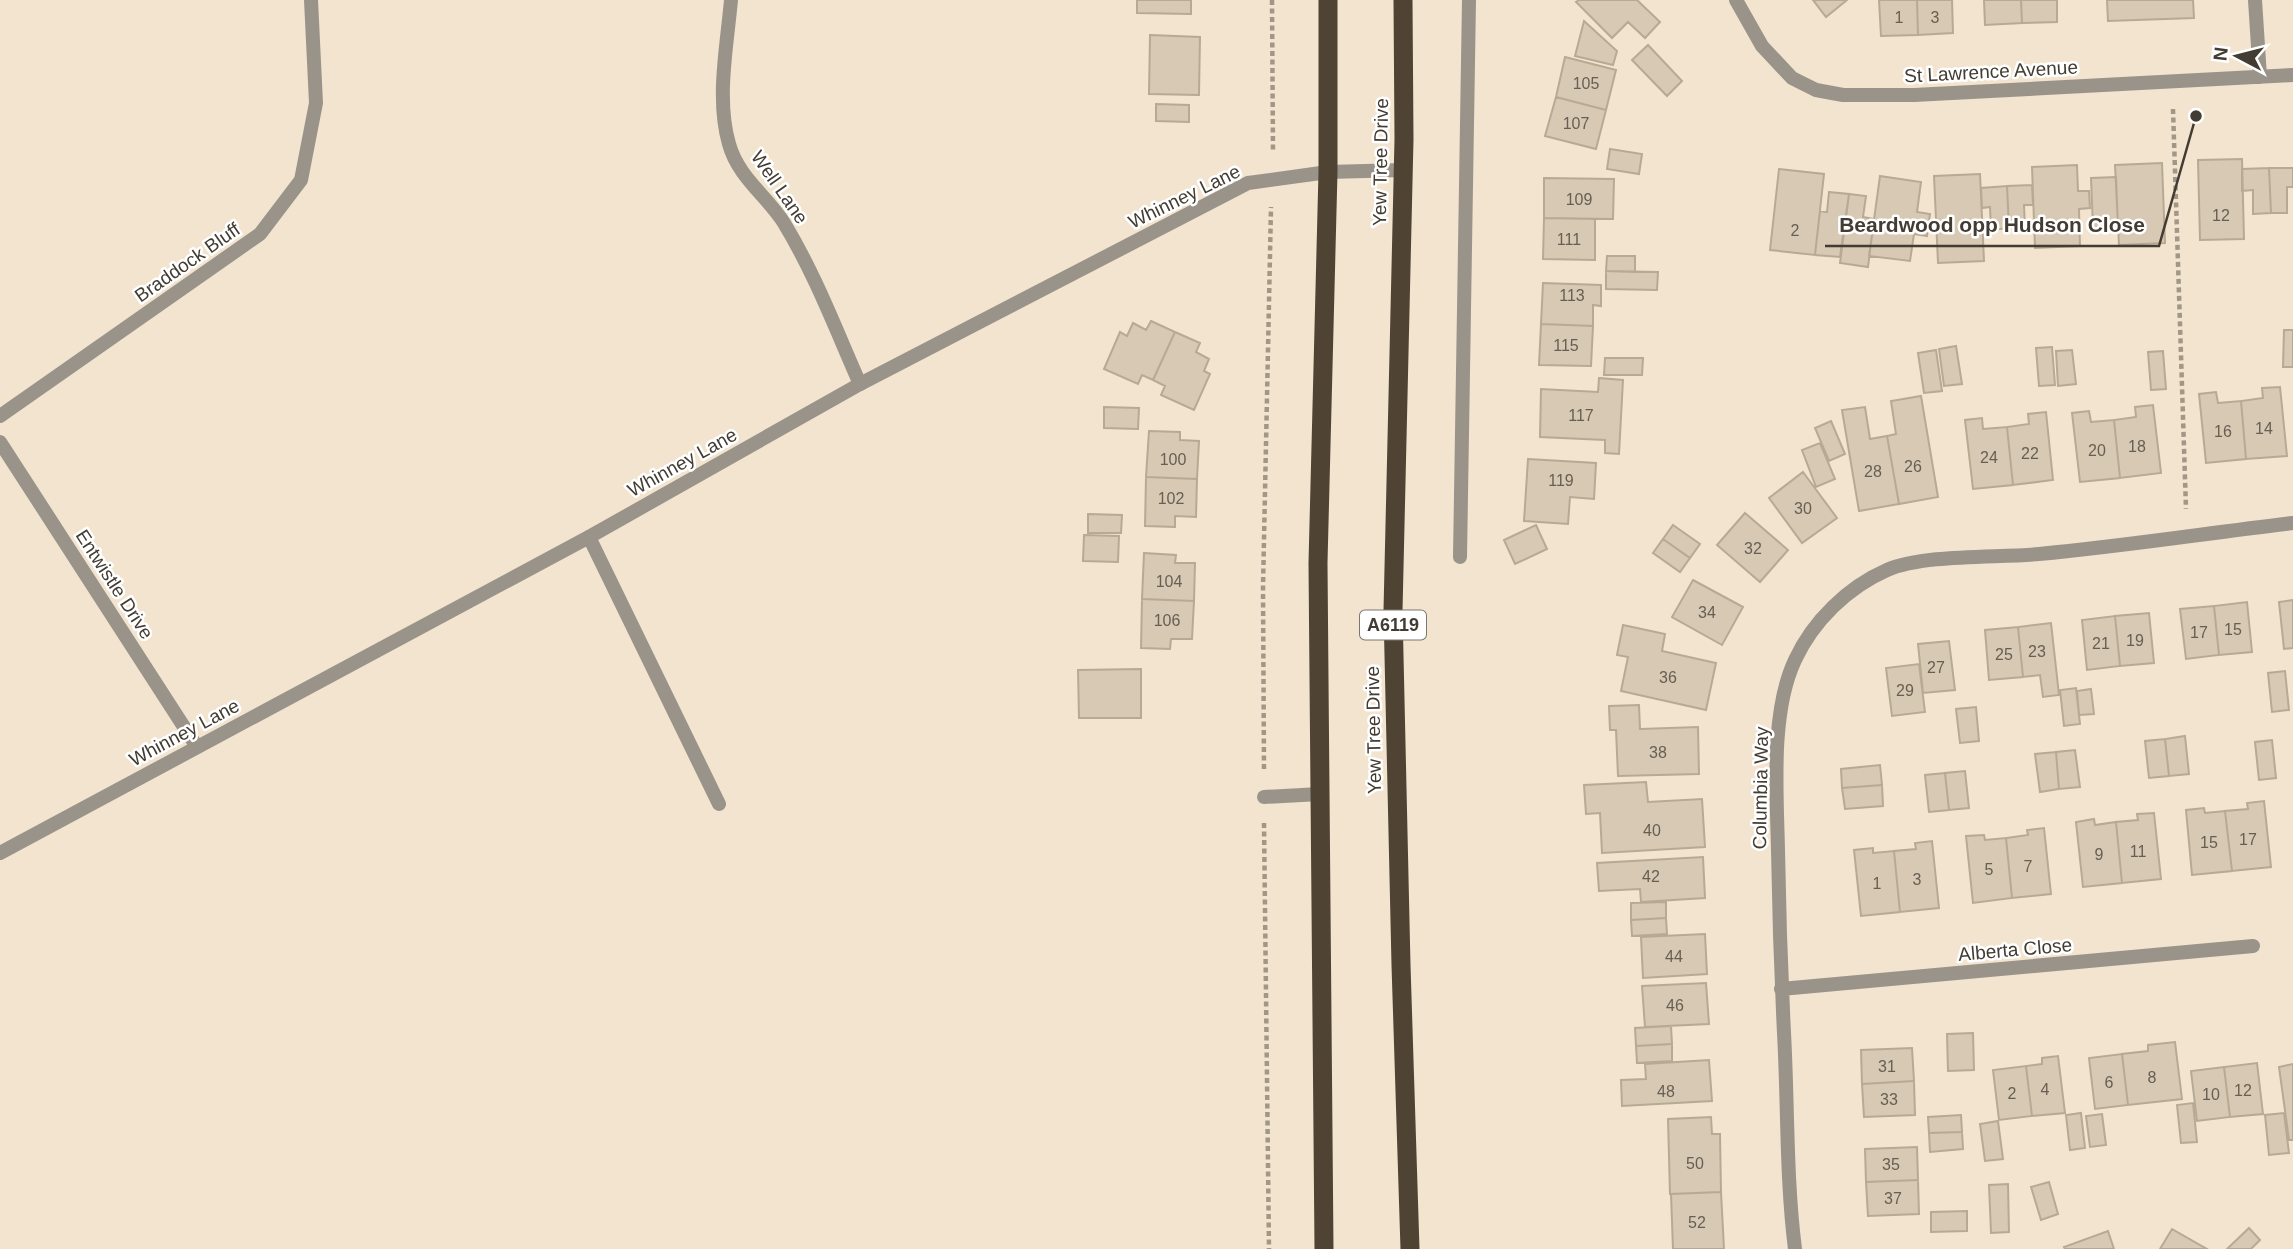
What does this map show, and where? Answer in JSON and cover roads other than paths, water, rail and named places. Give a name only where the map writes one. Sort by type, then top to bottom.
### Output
[{"type":"highway","points":[[1324,1249],[1318,563],[1328,172],[1328,0]]},
{"type":"highway","name":"Yew Tree Drive","points":[[1403,0],[1403,170],[1393,611],[1410,1249]]},
{"type":"street","name":"Braddock Bluff","points":[[0,416],[260,234],[301,180],[316,103],[311,0]]},
{"type":"street","name":"Well Lane","points":[[731,0],[723,107],[729,146],[744,175],[783,221],[803,257],[860,384]]},
{"type":"street","points":[[1460,557],[1469,0]]},
{"type":"street","name":"St Lawrence Avenue","points":[[1736,0],[1762,46],[1792,78],[1816,90],[1843,95],[1914,95],[2293,75]]},
{"type":"street","points":[[2255,0],[2260,77]]},
{"type":"street","name":"Whinney Lane","points":[[0,853],[589,537],[860,384],[1248,183],[1328,172],[1403,170]]},
{"type":"street","name":"Entwistle Drive","points":[[0,442],[197,747]]},
{"type":"street","name":"Columbia Way","points":[[1795,1249],[1781,989],[1776,759],[1780,717],[1795,660],[1823,619],[1845,595],[1870,579],[1890,569],[1917,562],[2039,554],[2293,523]]},
{"type":"street","points":[[589,537],[719,804]]},
{"type":"street","points":[[1264,797],[1320,794]]},
{"type":"street","name":"Alberta Close","points":[[1781,989],[2253,946]]},
{"type":"place","name":"Beardwood opp Hudson Close","points":[[2196,116]]}]
